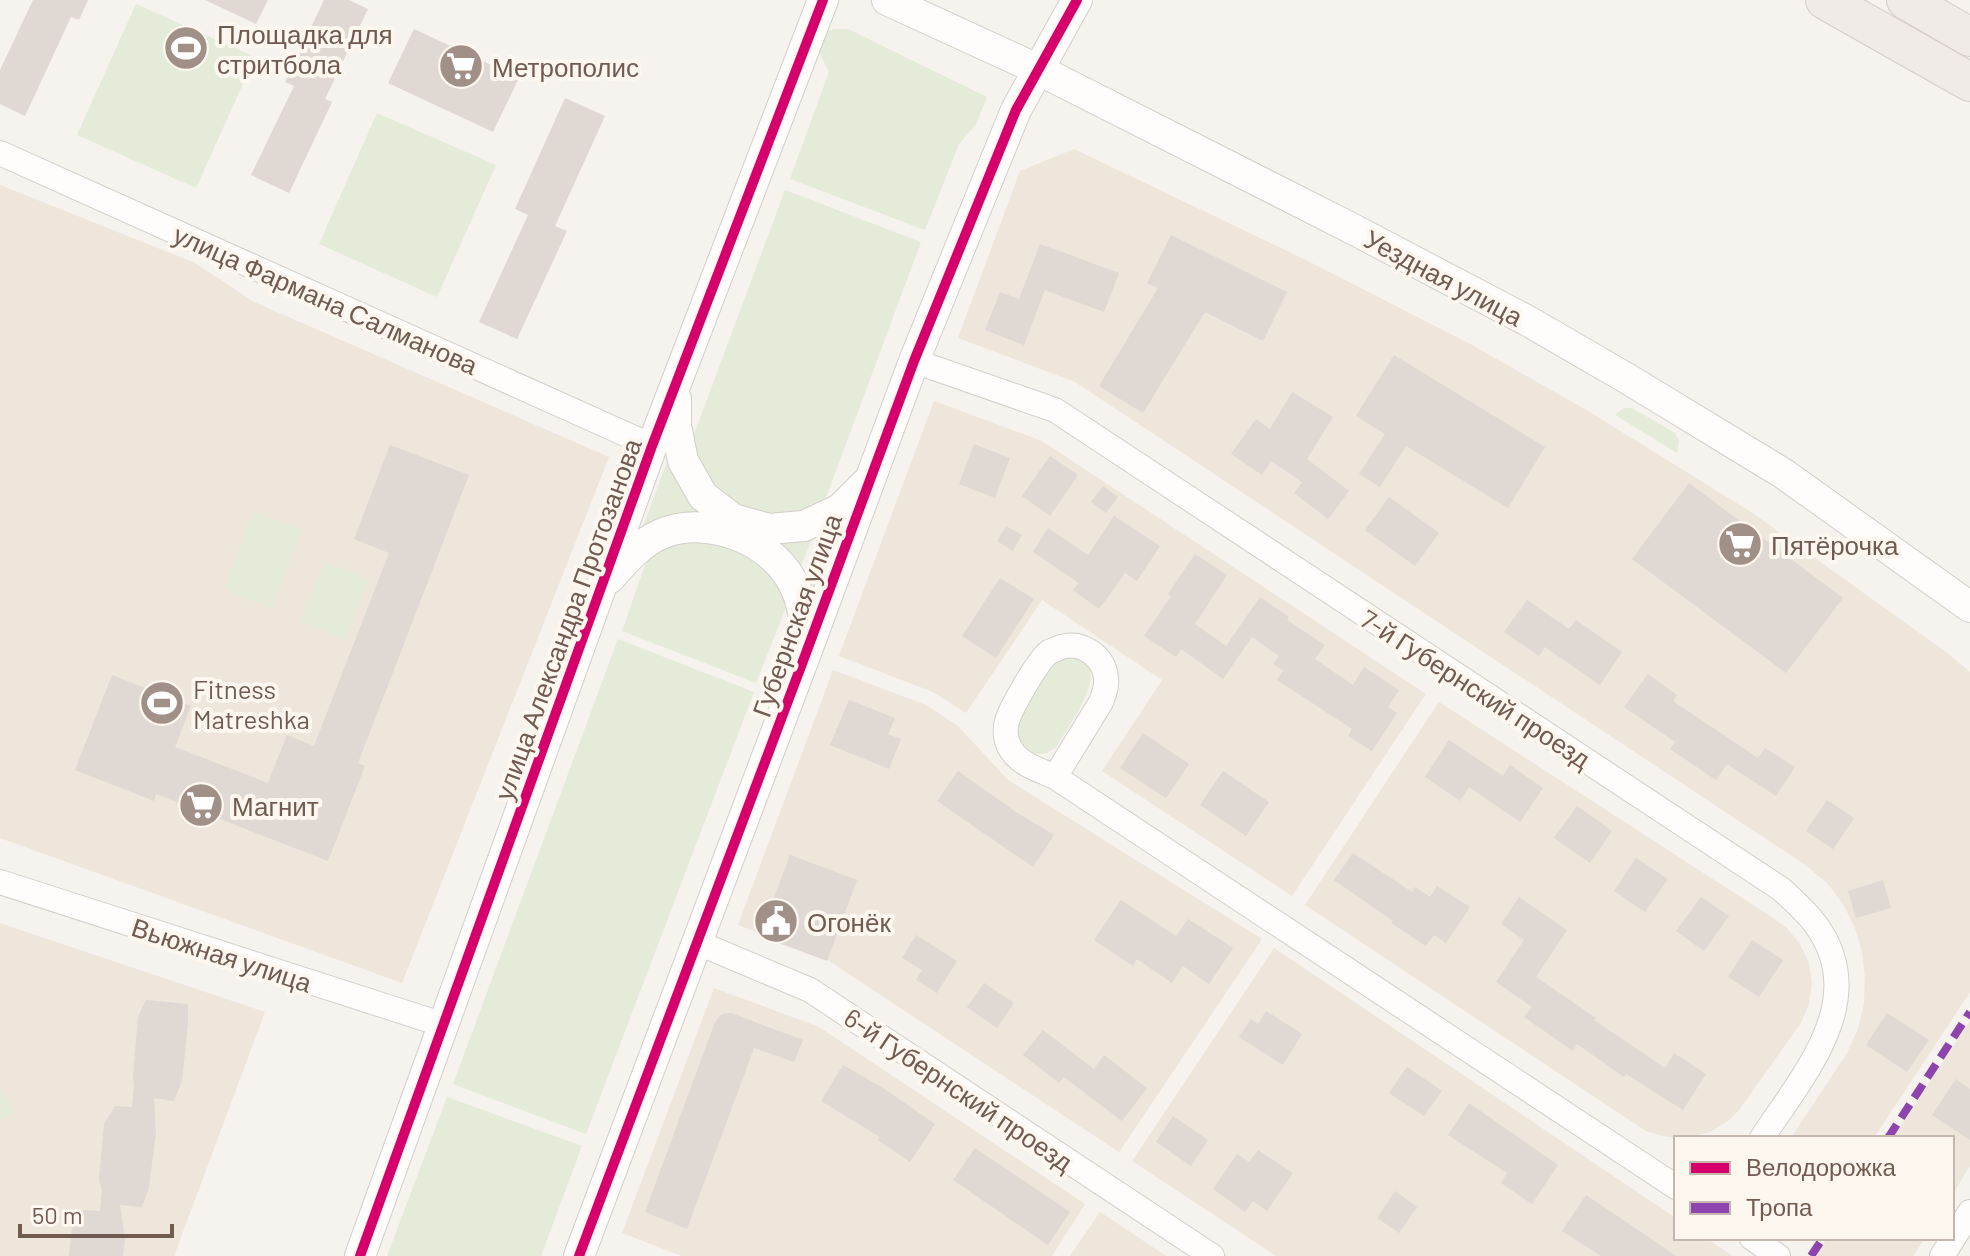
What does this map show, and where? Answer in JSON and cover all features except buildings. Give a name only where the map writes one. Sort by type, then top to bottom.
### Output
[{"type":"highway","points":[[1825,0],[1970,82]]},
{"type":"highway","points":[[1906,0],[1964,34]]},
{"type":"highway","points":[[1879,31],[1970,101]]},
{"type":"street","name":"улица Александра Протозанова","points":[[360,1256],[652,446],[823,0]]},
{"type":"street","name":"Уездная улица","points":[[887,0],[1037,69],[1528,321],[1784,474],[1970,607]]},
{"type":"street","name":"Губернская улица","points":[[579,1256],[914,361],[1006,133],[1037,69],[1077,0]]},
{"type":"street","name":"улица Фармана Салманова","points":[[0,153],[652,446]]},
{"type":"street","name":"7-й Губернский проезд","points":[[914,361],[1055,410],[1768,880],[1792,899],[1817,927],[1828,946],[1834,967],[1835,1010],[1829,1031],[1817,1053],[1763,1136]]},
{"type":"street","points":[[676,385],[676,425],[683,461],[703,496],[733,519],[769,529],[804,526],[840,509],[871,479]]},
{"type":"street","points":[[603,585],[633,552],[661,534],[696,527],[726,532],[754,543],[781,563],[796,588],[805,616],[806,653]]},
{"type":"street","points":[[1055,777],[1106,689],[1106,675],[1101,662],[1091,651],[1077,646],[1063,646],[1050,651],[1011,710],[1006,723],[1006,738],[1011,751],[1021,761],[1055,777],[1674,1186]]},
{"type":"street","name":"Вьюжная улица","points":[[0,882],[444,1025]]},
{"type":"street","name":"6-й Губернский проезд","points":[[696,942],[810,990],[1212,1256]]},
{"type":"street","points":[[1954,1237],[1970,1212]]},
{"type":"street","points":[[1755,1240],[1778,1256]]},
{"type":"shaded area","points":[[1074,149],[1306,260],[1472,345],[1588,411],[1751,512],[1970,672],[1970,992],[1875,1136],[1792,1136],[1847,1053],[1858,1029],[1864,1004],[1862,952],[1855,928],[1843,904],[1827,883],[1804,864],[1075,382],[958,338],[1020,171]]},
{"type":"shaded area","points":[[0,185],[195,263],[254,302],[609,457],[402,983],[0,838]]},
{"type":"shaded area","points":[[934,401],[1042,441],[1426,694],[1292,896],[1102,771],[1162,680],[1042,600],[966,713],[933,692],[839,656]]},
{"type":"shaded area","points":[[833,670],[926,705],[958,726],[1008,780],[1262,939],[1119,1152],[826,959],[738,925]]},
{"type":"shaded area","points":[[1439,702],[1787,928],[1800,944],[1809,963],[1812,983],[1809,1004],[1801,1023],[1728,1121],[1696,1136],[1667,1137],[1646,1131],[1305,905]]},
{"type":"shaded area","points":[[0,923],[265,1012],[174,1256],[0,1256]]},
{"type":"shaded area","points":[[1274,948],[1674,1217],[1674,1240],[1709,1240],[1733,1256],[1276,1256],[1132,1161]]},
{"type":"shaded area","points":[[714,988],[819,1027],[1085,1204],[1052,1256],[682,1256],[622,1233]]},
{"type":"shaded area","points":[[1970,1021],[1970,1166],[1954,1192],[1954,1136],[1894,1136]]},
{"type":"shaded area","points":[[1100,1212],[1166,1256],[1070,1256]]},
{"type":"shaded area","points":[[1826,1240],[1924,1240],[1913,1256],[1816,1256]]},
{"type":"green space","points":[[136,4],[255,57],[196,188],[77,135]]},
{"type":"green space","points":[[848,29],[987,97],[976,124],[959,144],[925,230],[790,179],[829,72],[817,48],[825,33]]},
{"type":"green space","points":[[377,113],[496,165],[437,297],[319,244]]},
{"type":"green space","points":[[785,190],[921,242],[824,503],[809,513],[760,517],[710,491],[689,448]]},
{"type":"green space","points":[[1624,408],[1632,408],[1675,433],[1679,441],[1677,453],[1615,415]]},
{"type":"green space","points":[[669,456],[714,519],[641,532]]},
{"type":"green space","points":[[253,512],[302,530],[272,608],[224,589]]},
{"type":"green space","points":[[841,518],[810,600],[801,583],[823,528]]},
{"type":"green space","points":[[816,529],[797,576],[777,548],[779,537]]},
{"type":"green space","points":[[713,537],[770,566],[789,600],[756,683],[622,631],[651,548]]},
{"type":"green space","points":[[325,562],[369,579],[345,639],[301,622]]},
{"type":"green space","points":[[618,639],[754,692],[586,1134],[453,1084]]},
{"type":"green space","points":[[1065,654],[1084,660],[1090,668],[1088,690],[1056,747],[1047,753],[1031,753],[1018,742],[1016,724],[1048,667]]},
{"type":"green space","points":[[0,1085],[14,1113],[0,1120]]},
{"type":"green space","points":[[447,1097],[582,1146],[541,1256],[387,1256]]},
{"type":"marked path","points":[[1889,1136],[1970,1012]]},
{"type":"marked path","points":[[1811,1256],[1822,1240]]},
{"type":"cycle path","points":[[360,1256],[652,446],[823,0]]},
{"type":"cycle path","points":[[579,1256],[914,361],[1016,110],[1077,0]]},
{"type":"place","name":"Площадка для стритбола","points":[[186,48]]},
{"type":"place","name":"Метрополис","points":[[461,66]]},
{"type":"place","name":"Пятёрочка","points":[[1740,544]]},
{"type":"place","name":"Fitness Matreshka","points":[[162,703]]},
{"type":"place","name":"Магнит","points":[[201,805]]},
{"type":"place","name":"Огонёк","points":[[776,921]]}]
